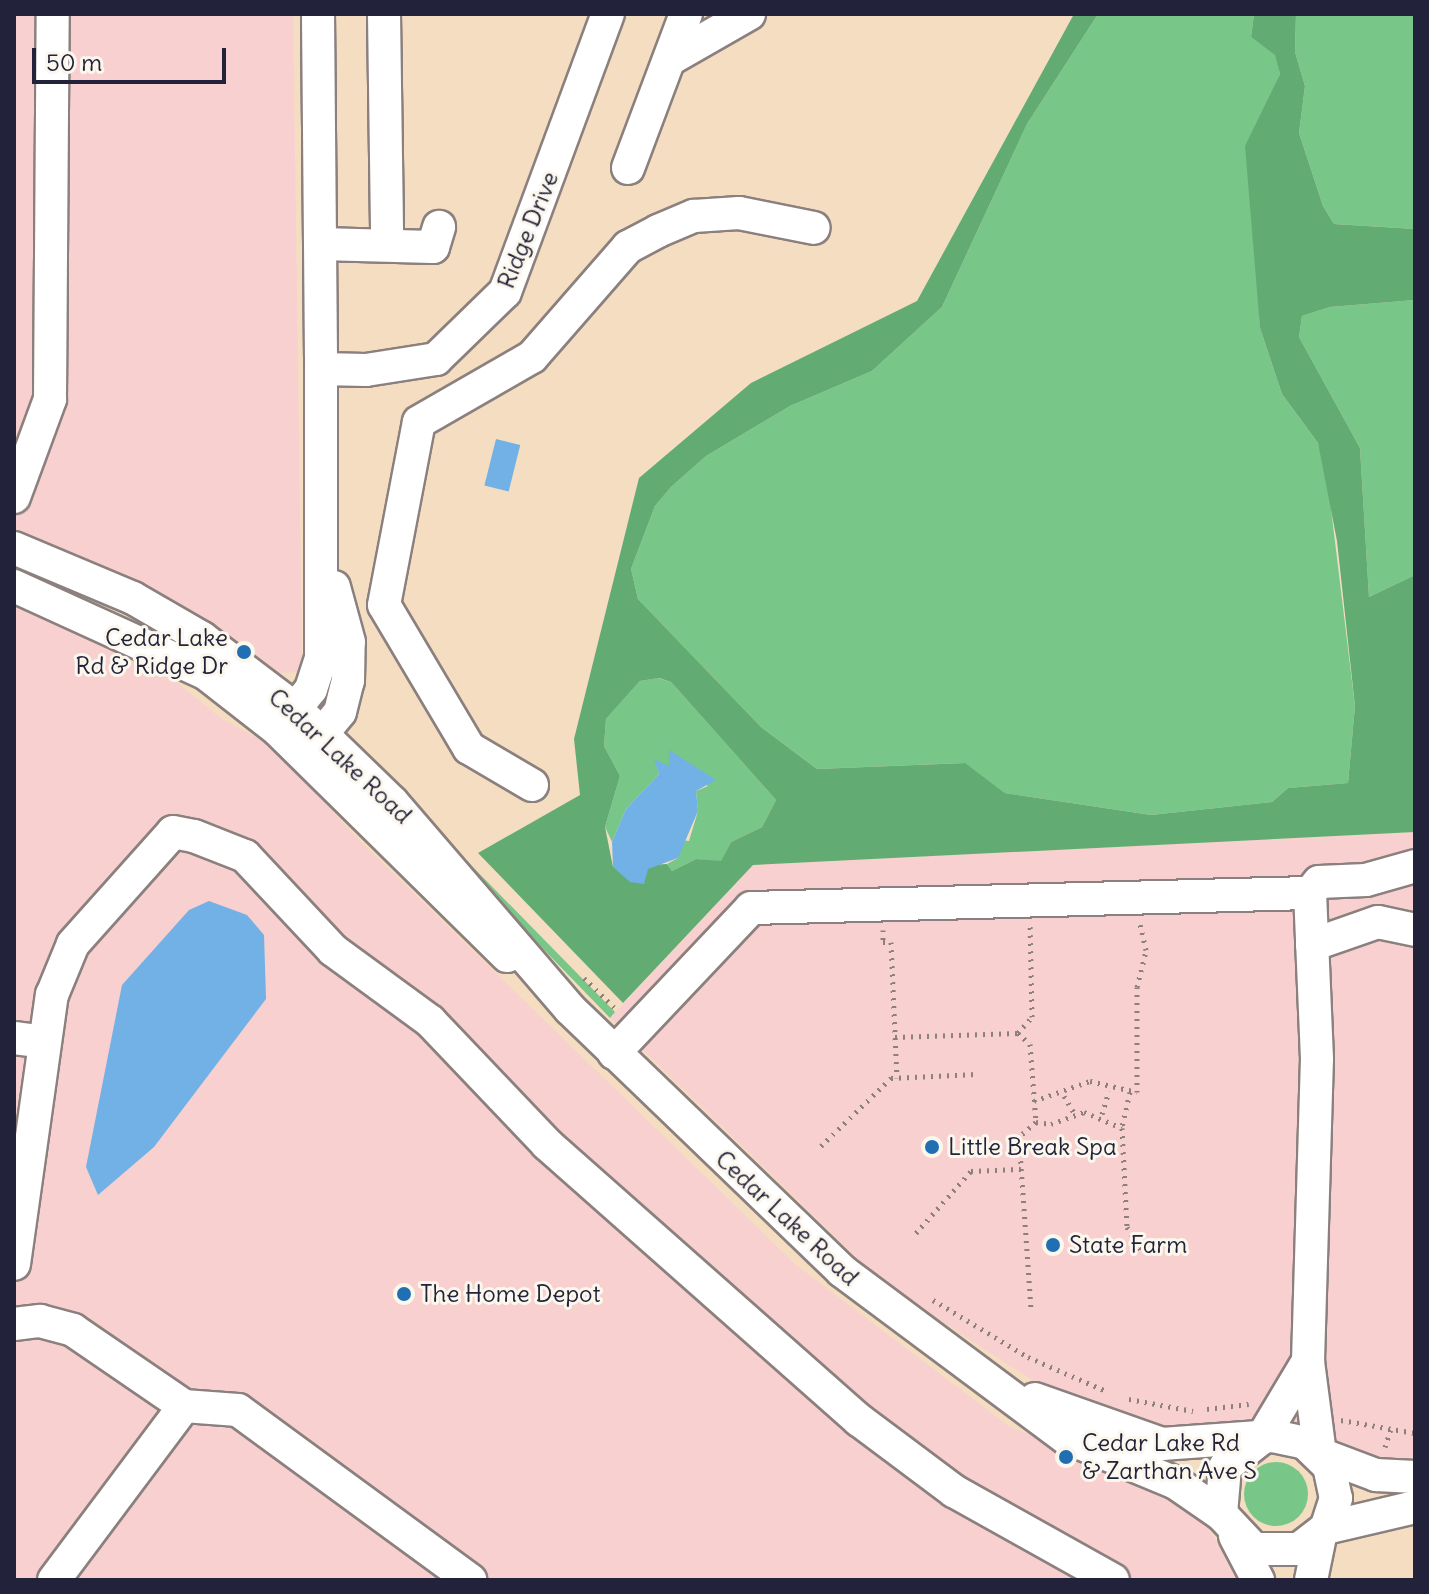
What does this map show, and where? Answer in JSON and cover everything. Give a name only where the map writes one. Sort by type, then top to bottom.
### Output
[{"type":"street","points":[[14,497],[27,431],[50,399],[53,14]]},
{"type":"street","points":[[287,720],[321,659],[324,562],[318,14]]},
{"type":"street","points":[[384,14],[387,242]]},
{"type":"street","name":"Ridge Drive","points":[[436,359],[505,292],[608,14]]},
{"type":"street","points":[[628,168],[686,14]]},
{"type":"street","points":[[670,59],[749,14]]},
{"type":"street","points":[[532,785],[469,748],[384,605],[419,422],[453,397],[532,357],[628,247],[658,231],[694,216],[739,213],[814,228]]},
{"type":"street","points":[[320,244],[387,242],[433,247],[439,227]]},
{"type":"street","points":[[321,369],[402,368],[436,359],[453,397]]},
{"type":"street","name":"Cedar Lake Road","points":[[14,548],[133,598],[202,638],[287,720],[302,757],[492,943],[570,1009],[842,1271],[1065,1437],[1176,1483],[1228,1525],[1277,1554],[1323,1532],[1415,1507]]},
{"type":"street","points":[[302,757],[340,712],[349,642],[324,562]]},
{"type":"street","name":"Cedar Lake Road","points":[[14,586],[188,662],[287,720],[323,733],[506,927],[570,1009]]},
{"type":"street","points":[[14,1264],[29,1040],[73,944],[173,832],[245,856],[333,950],[430,1021],[547,1144],[823,1390],[954,1491],[1113,1580]]},
{"type":"street","points":[[1311,1580],[1335,1487],[1320,1454],[1308,1361],[1317,1059],[1310,893],[1319,882],[1366,880],[1415,866]]},
{"type":"street","points":[[1366,880],[1378,922]]},
{"type":"street","points":[[614,1053],[751,908],[1310,893]]},
{"type":"street","points":[[1312,945],[1378,922],[1415,930]]},
{"type":"street","points":[[14,1324],[40,1321],[73,1330],[184,1406],[238,1410],[470,1580]]},
{"type":"street","points":[[1258,1580],[1228,1525],[1225,1467],[1262,1438],[1308,1361]]},
{"type":"street","name":"Cedar Lake Road","points":[[985,1377],[1127,1438],[1192,1447],[1262,1438],[1293,1438],[1320,1454],[1376,1475],[1415,1477]]},
{"type":"street","points":[[54,1580],[184,1406]]},
{"type":"path","points":[[1034,1101],[1064,1096],[1090,1081],[1109,1091],[1137,1092],[1143,1069],[1137,987],[1146,950],[1140,898]]},
{"type":"path","points":[[895,1037],[1018,1033],[1032,1017],[1030,900]]},
{"type":"path","points":[[883,905],[897,1078]]},
{"type":"path","points":[[1018,1033],[1034,1059],[1036,1122]]},
{"type":"path","points":[[821,1146],[897,1078],[977,1074]]},
{"type":"path","points":[[1102,1114],[1109,1091]]},
{"type":"path","points":[[1130,1092],[1122,1128],[1127,1227],[1142,1253]]},
{"type":"path","points":[[1064,1096],[1075,1114]]},
{"type":"path","points":[[1031,1307],[1019,1137],[1036,1122],[1051,1124],[1075,1114],[1102,1114],[1122,1128]]},
{"type":"path","points":[[916,1233],[971,1171],[1021,1169]]},
{"type":"path","points":[[920,1291],[1028,1357],[1118,1396],[1193,1411],[1267,1405]]},
{"type":"path","points":[[1326,1417],[1415,1433]]},
{"type":"shaded area","points":[[14,14],[293,14],[302,667],[296,672],[278,673],[144,586],[14,530]]},
{"type":"shaded area","points":[[14,598],[159,668],[222,719],[275,747],[354,835],[796,1265],[1010,1427],[1135,1476],[1200,1517],[1243,1580],[14,1580]]},
{"type":"shaded area","points":[[1415,832],[1415,1469],[1186,1435],[1069,1404],[884,1284],[610,1018],[753,865]]},
{"type":"green space","points":[[1074,14],[1098,14],[1027,124],[942,307],[872,371],[790,406],[706,456],[671,487],[655,506],[631,569],[638,599],[761,727],[817,769],[965,763],[1005,793],[1151,815],[1272,802],[1288,788],[1348,783],[1355,706],[1337,541],[1318,443],[1282,394],[1260,328],[1245,146],[1280,74],[1275,55],[1251,37],[1254,14],[1296,14],[1295,52],[1305,86],[1299,133],[1323,206],[1334,224],[1415,229],[1415,300],[1330,307],[1302,316],[1299,337],[1360,448],[1369,597],[1415,575],[1415,832],[753,865],[623,1003],[478,853],[580,795],[574,739],[639,478],[751,383],[917,301]],"holes":[[[659,678],[671,682],[776,800],[762,827],[731,842],[721,861],[696,859],[672,871],[667,864],[613,867],[605,827],[620,776],[604,746],[606,719],[640,681]]]},
{"type":"green space","points":[[1098,14],[1254,14],[1251,37],[1276,55],[1280,74],[1268,100],[1257,272],[1260,328],[1282,394],[1318,443],[1327,476],[1355,706],[1348,783],[1288,788],[1272,802],[1151,815],[1005,793],[964,763],[817,769],[761,727],[638,599],[631,569],[655,506],[671,487],[706,456],[790,406],[872,371],[942,307],[1027,124]]},
{"type":"green space","points":[[1296,14],[1415,14],[1415,229],[1334,224],[1323,206],[1299,133],[1305,86],[1295,52]]},
{"type":"green space","points":[[1415,300],[1415,575],[1369,597],[1360,448],[1299,337],[1302,316],[1330,307]]},
{"type":"green space","points":[[658,678],[671,682],[776,800],[762,827],[731,842],[721,862],[696,859],[672,871],[667,864],[678,858],[682,840],[689,841],[698,811],[696,791],[708,786],[655,760],[659,774],[626,809],[612,842],[605,827],[620,776],[604,746],[606,719],[640,681]]},
{"type":"green space","points":[[466,860],[615,1012],[610,1018],[460,863]]},
{"type":"green space","points":[[1270,1462],[1282,1462],[1299,1471],[1306,1482],[1306,1506],[1299,1517],[1282,1526],[1270,1526],[1258,1521],[1249,1512],[1244,1500],[1244,1488],[1249,1476],[1258,1467]]},
{"type":"water","points":[[496,439],[520,445],[509,492],[484,486]]},
{"type":"water","points":[[669,750],[716,780],[696,791],[698,811],[678,858],[648,869],[644,884],[630,882],[613,867],[612,842],[626,809],[659,774],[654,759],[669,766]]},
{"type":"water","points":[[209,901],[247,915],[264,935],[266,999],[154,1147],[98,1195],[86,1167],[122,985],[189,910]]},
{"type":"place","name":"Cedar Lake Rd & Ridge Dr","points":[[244,652]]},
{"type":"place","name":"Little Break Spa","points":[[932,1147]]},
{"type":"place","name":"State Farm","points":[[1053,1245]]},
{"type":"place","name":"The Home Depot","points":[[404,1294]]},
{"type":"place","name":"Cedar Lake Rd & Zarthan Ave S","points":[[1066,1457]]}]
